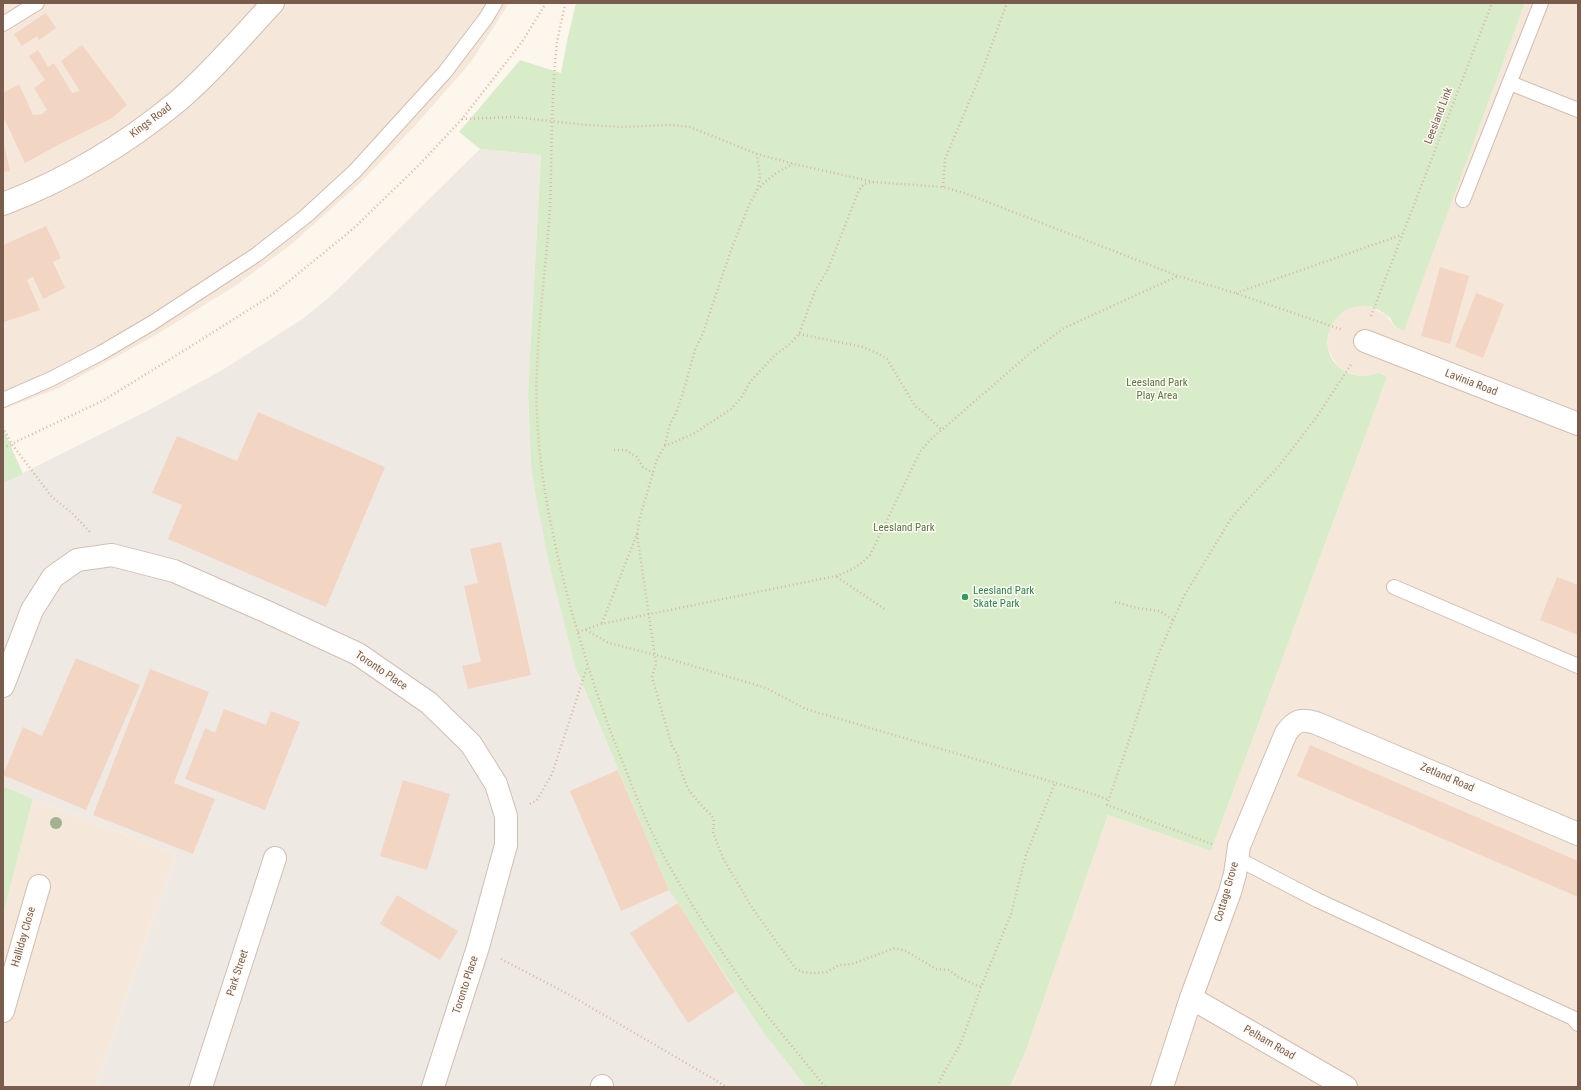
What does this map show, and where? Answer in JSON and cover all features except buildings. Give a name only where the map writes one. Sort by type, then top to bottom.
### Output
[{"type":"street","name":"Kings Road","points":[[3,204],[51,183],[94,160],[154,119],[178,101],[202,79],[273,3]]},
{"type":"street","name":"Lavinia Road","points":[[1365,341],[1578,424]]},
{"type":"street","name":"Toronto Place","points":[[5,675],[32,610],[53,577],[77,560],[112,555],[174,571],[265,610],[358,654],[429,703],[471,744],[496,784],[506,816],[506,844],[478,947],[433,1087]]},
{"type":"street","name":"Cottage Grove","points":[[1162,1087],[1191,998],[1230,892],[1244,833],[1286,733],[1298,720],[1307,720],[1316,723]]},
{"type":"street","name":"Zetland Road","points":[[1316,723],[1578,834]]},
{"type":"street","name":"Park Street","points":[[201,1087],[275,858]]},
{"type":"street","name":"Halliday Close","points":[[3,1011],[39,886]]},
{"type":"street","name":"Pelham Road","points":[[1191,998],[1346,1087]]},
{"type":"lane","points":[[3,24],[37,3]]},
{"type":"lane","points":[[3,400],[58,376],[152,323],[256,255],[306,216],[355,171],[445,72],[486,18],[495,3]]},
{"type":"lane","points":[[1463,200],[1541,3]]},
{"type":"lane","points":[[1510,83],[1578,110]]},
{"type":"lane","points":[[1394,587],[1578,666]]},
{"type":"lane","points":[[1238,856],[1317,900],[1573,1018],[1578,1024]]},
{"type":"path","points":[[565,3],[558,41],[552,122],[550,206],[536,377],[537,418],[542,477],[561,570],[587,666],[605,720],[648,823],[673,873],[727,959],[757,1002],[825,1087]]},
{"type":"path","points":[[943,187],[944,159],[980,76],[1007,3]]},
{"type":"path","name":"Leesland Link","points":[[1374,305],[1492,3]]},
{"type":"path","points":[[462,119],[514,117],[552,122],[623,127],[672,125],[690,126],[757,154],[794,164],[874,182],[943,187],[967,194],[1178,276],[1328,324],[1365,341],[1316,418],[1278,467],[1232,517],[1184,596],[1158,655],[1109,800],[1108,805],[1238,856]]},
{"type":"path","points":[[601,624],[637,534],[640,517],[657,459],[665,446],[670,424],[682,396],[695,350],[703,334],[740,224],[756,192],[760,177],[757,154]]},
{"type":"path","points":[[756,192],[776,173],[794,164]]},
{"type":"path","points":[[665,446],[693,434],[731,409],[741,398],[750,382],[774,356],[791,343],[799,334],[815,291],[828,269],[859,190],[864,184],[874,182]]},
{"type":"path","points":[[1235,293],[1401,235]]},
{"type":"path","points":[[578,632],[601,624],[836,576],[856,567],[870,555],[920,452],[930,440],[1028,355],[1064,328],[1178,276]]},
{"type":"path","points":[[799,334],[863,347],[888,359],[915,406],[942,430]]},
{"type":"path","points":[[3,427],[11,443],[52,498],[72,513],[112,555]]},
{"type":"path","points":[[614,450],[626,450],[637,457],[643,467],[653,473]]},
{"type":"path","points":[[637,534],[656,664],[652,677],[672,746],[678,755],[679,766],[688,789],[714,820],[713,833],[724,860],[775,943],[796,969],[802,972],[827,972],[839,965],[852,964],[894,948],[906,951],[936,969],[949,970],[958,977],[981,986]]},
{"type":"path","points":[[836,576],[886,610]]},
{"type":"path","points":[[1115,602],[1137,608],[1160,610],[1173,620]]},
{"type":"path","points":[[586,629],[609,643],[654,654],[766,688],[806,709],[1109,800]]},
{"type":"path","points":[[506,816],[537,800],[552,774],[587,666]]},
{"type":"path","points":[[938,1087],[941,1078],[961,1043],[981,986],[1011,914],[1026,855],[1055,783]]},
{"type":"path","points":[[478,947],[568,994],[727,1087]]},
{"type":"shaded area","points":[[3,3],[509,3],[471,62],[413,128],[360,183],[293,243],[235,286],[154,336],[59,388],[3,409]]},
{"type":"shaded area","points":[[1525,3],[1578,3],[1578,1087],[1010,1087],[1025,1053],[1108,815],[1211,851],[1387,377],[1377,373],[1366,376],[1355,375],[1345,371],[1337,365],[1328,348],[1329,330],[1340,314],[1348,309],[1357,306],[1368,306],[1386,315],[1395,327],[1404,330]]},
{"type":"shaded area","points":[[480,149],[541,155],[528,392],[531,466],[578,674],[669,890],[763,1032],[806,1087],[95,1087],[176,854],[3,786],[3,483],[149,410],[224,369],[304,318],[335,292]]},
{"type":"shaded area","points":[[33,799],[176,854],[95,1087],[3,1087],[3,915]]},
{"type":"green space","name":"Leesland Park","points":[[576,3],[1525,3],[1404,331],[1395,326],[1391,319],[1383,313],[1367,306],[1354,307],[1343,312],[1335,321],[1330,331],[1328,342],[1330,353],[1336,364],[1346,372],[1353,375],[1367,376],[1379,373],[1387,377],[1211,851],[1108,815],[1025,1053],[1010,1087],[806,1087],[763,1032],[669,890],[576,669],[549,563],[531,466],[528,392],[541,155],[480,149],[459,132],[520,60],[561,73]]},
{"type":"green space","points":[[3,428],[23,474],[3,483]]},
{"type":"green space","points":[[3,786],[33,799],[3,915]]},
{"type":"place","name":"Leesland Park Skate Park","points":[[965,597]]},
{"type":"park label","name":"Leesland Park Play Area","points":[[1157,389]]}]
